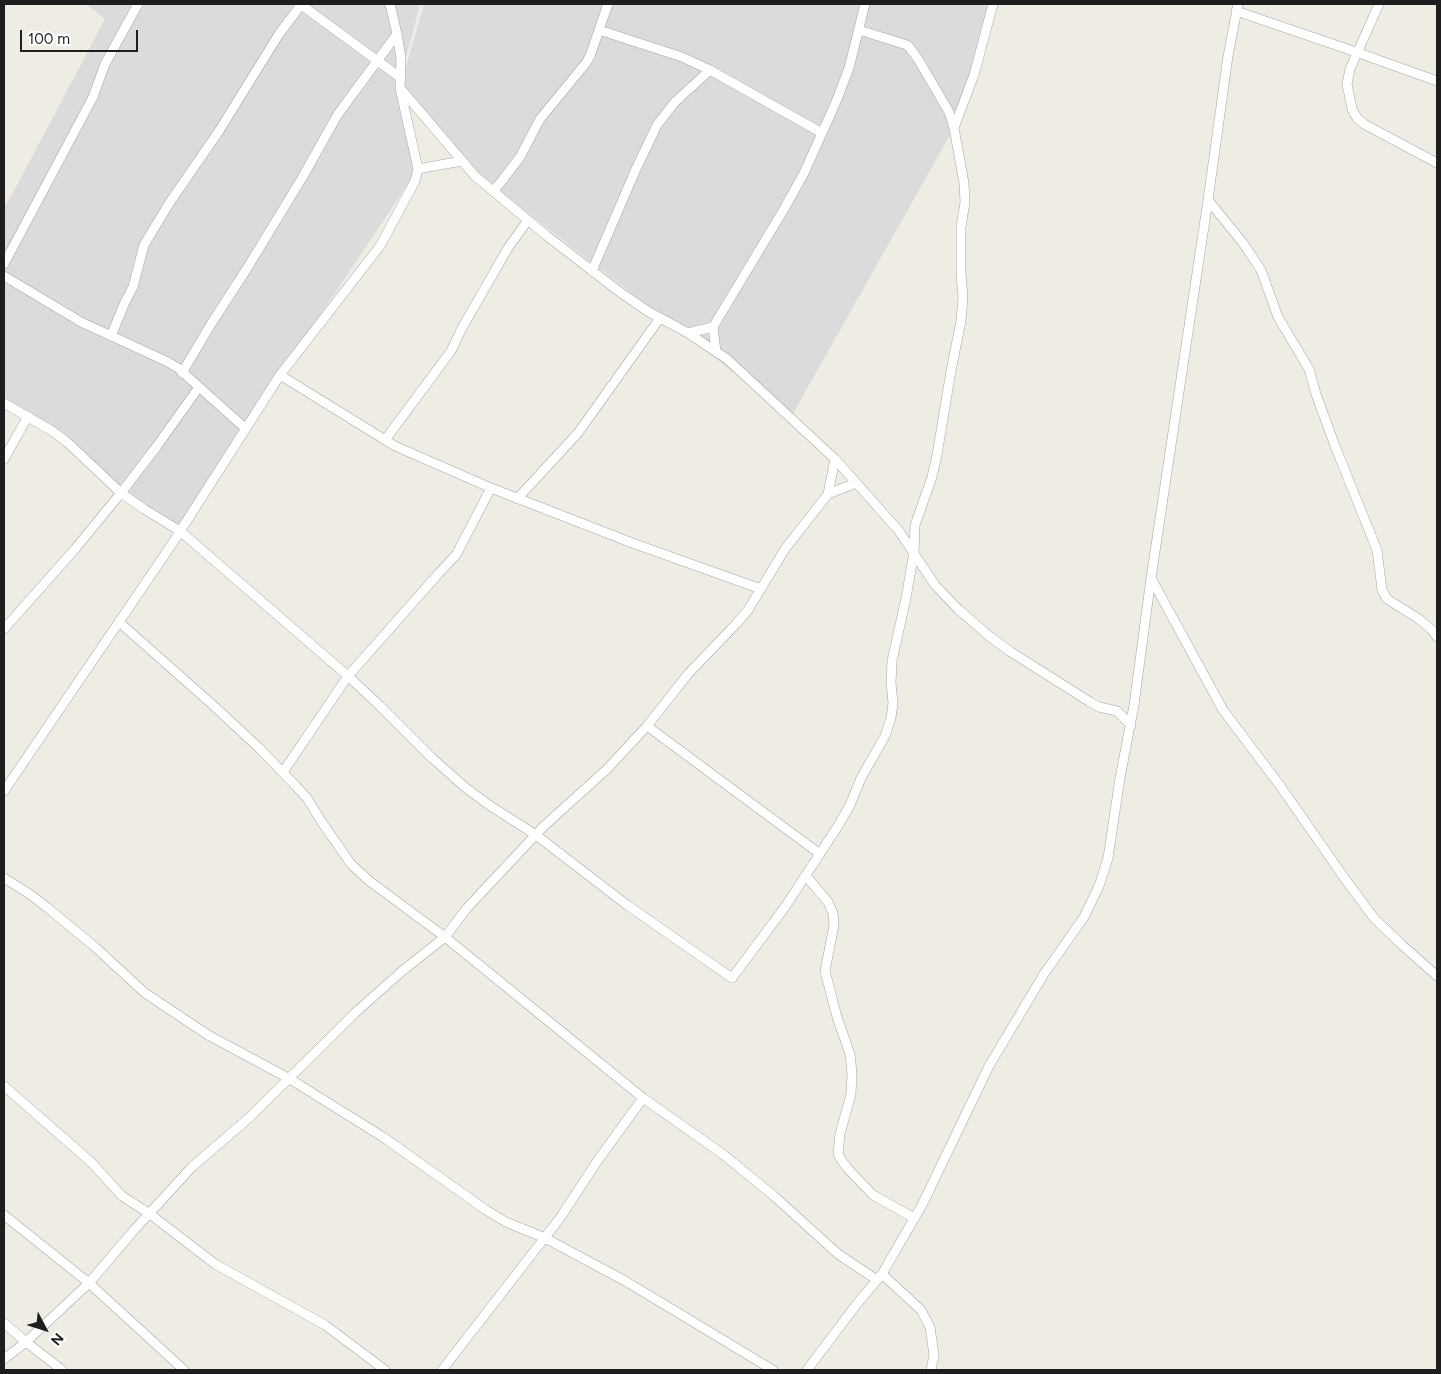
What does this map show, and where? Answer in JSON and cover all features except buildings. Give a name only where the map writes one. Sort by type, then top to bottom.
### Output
[{"type":"street","points":[[4,264],[93,97],[105,64],[138,4]]},
{"type":"street","points":[[111,336],[133,287],[144,245],[170,202],[219,131],[279,34],[300,4],[376,62],[401,78]]},
{"type":"street","points":[[4,791],[180,531],[280,375],[380,246],[415,181],[418,169],[400,88],[402,65],[390,4]]},
{"type":"street","points":[[494,191],[520,157],[540,119],[586,64],[608,4]]},
{"type":"street","points":[[716,352],[712,326],[804,173],[849,68],[865,4]]},
{"type":"street","points":[[954,128],[974,75],[993,4]]},
{"type":"street","points":[[1379,4],[1350,69],[1347,84],[1352,109],[1357,118],[1364,124],[1437,163]]},
{"type":"street","points":[[807,1370],[879,1277],[922,1205],[989,1066],[1044,974],[1084,917],[1099,886],[1108,858],[1120,778],[1131,725],[1150,578],[1208,200],[1228,56],[1237,8],[1437,81]]},
{"type":"street","points":[[599,30],[682,57],[710,70],[822,133]]},
{"type":"street","points":[[4,403],[28,416],[67,442],[121,493],[144,510],[180,531],[348,676],[432,758],[466,788],[489,806],[536,835],[627,905],[732,978],[820,854],[850,804],[861,778],[885,736],[891,718],[893,703],[891,683],[892,662],[914,552],[915,525],[932,477],[937,455],[961,321],[964,297],[961,274],[961,227],[964,183],[954,128],[949,112],[918,58],[910,48],[859,30]]},
{"type":"street","points":[[182,373],[297,187],[338,114],[397,34]]},
{"type":"street","points":[[592,271],[657,125],[675,102],[710,70]]},
{"type":"street","points":[[400,88],[475,176],[621,293],[727,359],[835,459],[899,531],[935,585],[958,609],[989,636],[1011,652],[1099,707],[1117,711],[1134,705]]},
{"type":"street","points":[[418,169],[462,162]]},
{"type":"street","points":[[1208,200],[1261,270],[1278,317],[1308,369],[1335,446],[1377,550],[1384,594],[1387,599],[1419,619],[1437,637]]},
{"type":"street","points":[[385,440],[451,351],[462,328],[508,248],[528,220]]},
{"type":"street","points":[[4,276],[81,322],[168,362],[246,429]]},
{"type":"street","points":[[517,499],[578,433],[660,318]]},
{"type":"street","points":[[688,333],[712,326]]},
{"type":"street","points":[[280,375],[396,446],[517,499],[761,589]]},
{"type":"street","points":[[4,628],[75,549],[121,493],[158,446],[199,387]]},
{"type":"street","points":[[4,459],[28,416]]},
{"type":"street","points":[[4,1359],[26,1342],[89,1283],[192,1167],[251,1116],[355,1013],[400,972],[444,937],[466,908],[536,835],[607,769],[647,726],[688,674],[748,610],[785,549],[828,494],[835,459]]},
{"type":"street","points":[[828,494],[856,484]]},
{"type":"street","points":[[283,772],[348,676],[456,555],[491,488]]},
{"type":"street","points":[[1150,578],[1223,710],[1281,787],[1374,918],[1437,976]]},
{"type":"street","points":[[119,622],[214,706],[283,772],[307,798],[351,864],[368,880],[444,937],[644,1098],[724,1155],[774,1196],[838,1254],[879,1277],[921,1310],[930,1327],[934,1355],[931,1370]]},
{"type":"street","points":[[1117,711],[1131,725]]},
{"type":"street","points":[[647,726],[820,854]]},
{"type":"street","points":[[806,876],[828,902],[834,913],[834,926],[825,971],[837,1017],[850,1054],[852,1073],[851,1094],[840,1134],[838,1154],[842,1162],[873,1195],[914,1218]]},
{"type":"street","points":[[4,878],[49,909],[95,947],[145,993],[208,1036],[290,1079],[383,1137],[506,1222],[545,1238],[627,1282],[773,1370]]},
{"type":"street","points":[[4,1086],[91,1162],[122,1196],[150,1214],[215,1264],[324,1325],[385,1370]]},
{"type":"street","points":[[442,1370],[545,1238],[598,1160],[644,1098]]},
{"type":"street","points":[[4,1215],[89,1283],[184,1370]]},
{"type":"street","points":[[4,1323],[62,1370]]},
{"type":"shaded area","points":[[86,4],[420,4],[401,78],[402,81],[424,4],[992,4],[954,128],[791,417],[462,162],[404,93],[418,169],[280,375],[180,531],[28,416],[4,403],[4,207],[105,19]]}]
